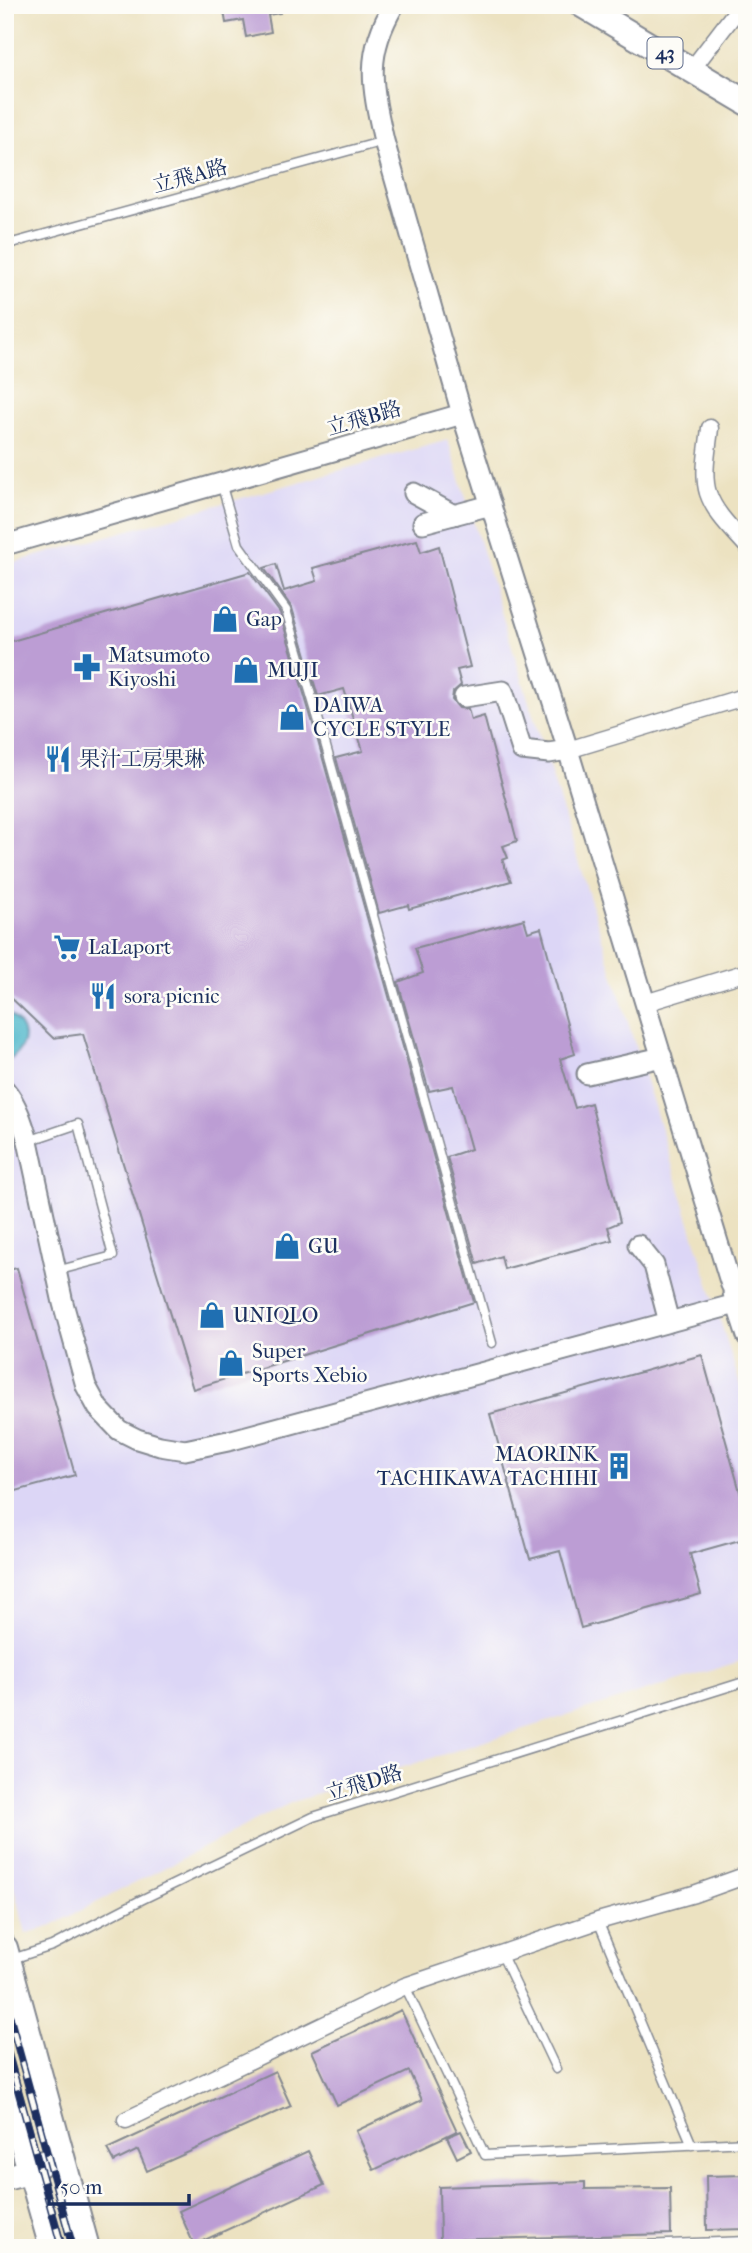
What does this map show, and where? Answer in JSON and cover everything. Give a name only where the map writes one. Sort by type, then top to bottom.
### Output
[{"type":"main road","name":"43","points":[[582,5],[747,103]]},
{"type":"main road","points":[[7,1954],[87,2248]]},
{"type":"main road","points":[[5,2082],[13,2144],[29,2172],[52,2248]]},
{"type":"main road","points":[[13,2144],[61,2149]]},
{"type":"main road","points":[[5,2178],[29,2172],[61,2149]]},
{"type":"street","points":[[394,5],[375,46],[373,73],[384,141],[462,414],[662,1057],[738,1290],[747,1336]]},
{"type":"street","points":[[692,69],[741,5]]},
{"type":"street","name":"立飛B路","points":[[5,545],[462,414]]},
{"type":"street","points":[[709,428],[707,492],[719,514],[747,546]]},
{"type":"street","points":[[414,493],[454,515]]},
{"type":"street","points":[[423,523],[491,505]]},
{"type":"street","points":[[464,697],[503,691],[522,750],[549,752],[568,750],[747,696]]},
{"type":"street","points":[[645,1003],[747,972]]},
{"type":"street","points":[[587,1073],[662,1057]]},
{"type":"street","points":[[5,1090],[11,1097],[28,1141],[56,1272],[86,1386],[98,1408],[119,1430],[160,1447],[185,1450],[228,1441],[669,1322],[738,1290]]},
{"type":"street","points":[[638,1245],[654,1265],[669,1322]]},
{"type":"street","points":[[125,2120],[405,1986],[598,1921],[694,1894],[747,1875]]},
{"type":"lane","name":"立飛A路","points":[[5,245],[384,141]]},
{"type":"lane","points":[[221,483],[239,545],[286,610],[492,1343]]},
{"type":"lane","points":[[28,1141],[78,1124],[113,1256],[56,1272]]},
{"type":"lane","name":"立飛D路","points":[[7,1954],[52,1946],[313,1817],[747,1681]]},
{"type":"lane","points":[[598,1921],[692,2145]]},
{"type":"lane","points":[[501,1953],[556,2069]]},
{"type":"lane","points":[[405,1986],[485,2155],[747,2142]]},
{"type":"lane","points":[[562,2248],[747,2241]]},
{"type":"shaded area","points":[[448,440],[747,1407],[747,1659],[292,1802],[47,1928],[26,1933],[5,1856],[5,565]]},
{"type":"water","points":[[9,1014],[20,1025],[24,1036],[21,1048],[11,1059],[5,1056],[5,1018]]},
{"type":"building","points":[[223,5],[279,5],[280,13],[268,15],[271,32],[246,37],[243,20],[226,23]]},
{"type":"building","points":[[417,540],[421,552],[439,546],[470,667],[457,670],[461,685],[453,692],[452,700],[459,708],[468,709],[471,720],[484,716],[517,841],[503,846],[508,858],[502,860],[511,881],[409,909],[408,905],[379,913],[336,758],[363,751],[344,689],[318,696],[292,608],[264,568],[276,564],[284,591],[317,581],[313,568]]},
{"type":"building","points":[[250,572],[280,613],[474,1302],[193,1389],[83,1034],[53,1038],[5,992],[5,643]]},
{"type":"building","points":[[524,919],[528,932],[541,928],[575,1054],[560,1059],[575,1108],[591,1103],[620,1222],[608,1227],[612,1240],[504,1269],[501,1256],[477,1264],[447,1157],[471,1149],[453,1086],[429,1091],[398,982],[423,973],[415,948]]},
{"type":"building","points":[[17,1268],[75,1475],[5,1494],[5,1271]]},
{"type":"building","name":"MAORINK TACHIKAWA TACHIHI","points":[[702,1355],[747,1517],[747,1538],[690,1554],[701,1594],[581,1628],[560,1551],[530,1559],[490,1414]]},
{"type":"building","points":[[401,2010],[457,2131],[374,2170],[356,2131],[422,2100],[409,2071],[337,2105],[312,2051]]},
{"type":"building","points":[[275,2071],[291,2106],[147,2171],[138,2150],[114,2162],[107,2149]]},
{"type":"building","points":[[461,2131],[471,2151],[457,2158],[447,2137]]},
{"type":"building","points":[[308,2151],[324,2185],[194,2245],[179,2211]]},
{"type":"building","points":[[747,2175],[747,2229],[707,2230],[706,2176]]},
{"type":"building","points":[[585,2182],[585,2189],[670,2188],[671,2234],[440,2240],[439,2187]]},
{"type":"railway","points":[[5,2000],[73,2248]]},
{"type":"railway","points":[[5,2043],[62,2248]]},
{"type":"place","name":"Gap","points":[[225,619]]},
{"type":"place","name":"Matsumoto Kiyoshi","points":[[87,667]]},
{"type":"place","name":"MUJI","points":[[246,670]]},
{"type":"place","name":"DAIWA CYCLE STYLE","points":[[292,717]]},
{"type":"place","name":"果汁工房果琳","points":[[58,759]]},
{"type":"place","name":"LaLaport","points":[[67,947]]},
{"type":"place","name":"sora picnic","points":[[103,996]]},
{"type":"place","name":"GU","points":[[287,1246]]},
{"type":"place","name":"UNIQLO","points":[[212,1315]]},
{"type":"place","name":"Super Sports Xebio","points":[[231,1363]]},
{"type":"place","name":"MAORINK TACHIKAWA TACHIHI","points":[[619,1466]]}]
